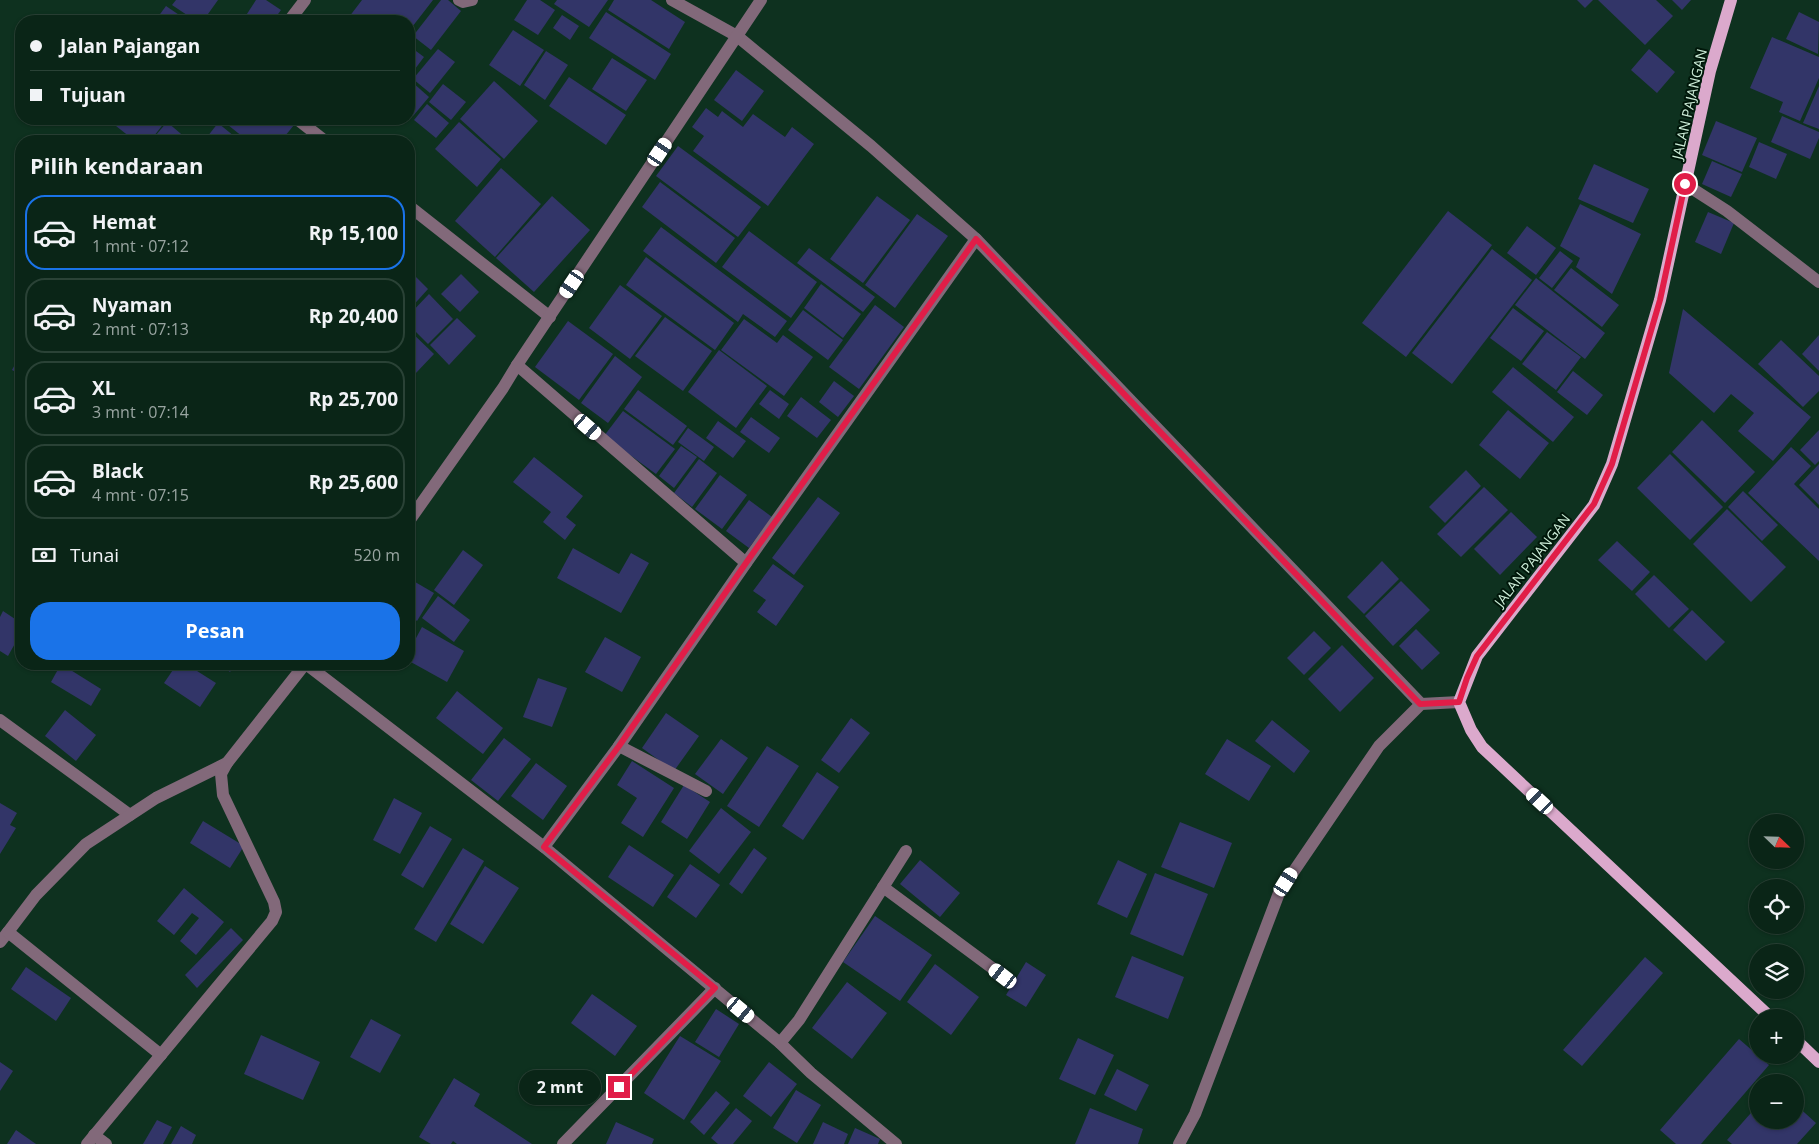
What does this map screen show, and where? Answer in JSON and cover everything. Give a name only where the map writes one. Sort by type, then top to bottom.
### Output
[{"type":"main road","name":"JALAN PAJANGAN","points":[[1459,702],[1477,656],[1594,504],[1612,464],[1660,300],[1710,71],[1731,0]]},
{"type":"main road","points":[[1459,702],[1471,730],[1482,747],[1762,1009]]},
{"type":"main road","points":[[1804,1048],[1819,1062]]},
{"type":"street","points":[[294,15],[305,0]]},
{"type":"street","points":[[459,0],[463,2],[472,0]]},
{"type":"street","points":[[672,0],[737,36],[871,146],[976,239],[1420,704]]},
{"type":"street","points":[[415,513],[503,388],[761,0]]},
{"type":"street","points":[[305,125],[317,135]]},
{"type":"street","points":[[1685,184],[1727,211],[1819,282]]},
{"type":"street","points":[[415,211],[550,317]]},
{"type":"street","points":[[544,847],[619,746],[746,563],[976,239]]},
{"type":"street","points":[[517,365],[746,563]]},
{"type":"street","points":[[106,1144],[91,1140],[272,921],[276,912],[269,892],[223,795],[221,774],[300,670]]},
{"type":"street","points":[[313,670],[544,847],[715,988],[896,1144]]},
{"type":"street","points":[[1179,1144],[1195,1114],[1279,893],[1379,746],[1420,704],[1459,702]]},
{"type":"street","points":[[0,720],[130,815]]},
{"type":"street","points":[[619,746],[706,791]]},
{"type":"street","points":[[0,942],[36,895],[86,844],[156,798],[227,764]]},
{"type":"street","points":[[780,1043],[799,1020],[906,851]]},
{"type":"street","points":[[883,887],[1003,976]]},
{"type":"street","points":[[8,932],[161,1055]]},
{"type":"street","points":[[563,1144],[715,988]]},
{"type":"building","points":[[176,0],[218,0],[207,15],[187,15],[172,5]]},
{"type":"building","points":[[256,0],[266,0],[281,10],[277,15],[246,15]]},
{"type":"building","points":[[362,0],[433,0],[415,23],[415,15],[351,15]]},
{"type":"building","points":[[441,0],[448,0],[461,11],[431,50],[415,38],[415,33]]},
{"type":"building","points":[[527,0],[540,0],[555,10],[538,35],[514,20]]},
{"type":"building","points":[[557,0],[608,0],[589,27],[554,4]]},
{"type":"building","points":[[614,0],[651,0],[685,22],[669,49],[608,10]]},
{"type":"building","points":[[1577,0],[1593,0],[1585,8]]},
{"type":"building","points":[[1598,0],[1656,0],[1673,16],[1645,45]]},
{"type":"building","points":[[1672,0],[1691,0],[1682,10]]},
{"type":"building","points":[[166,6],[179,15],[159,15]]},
{"type":"building","points":[[606,12],[671,54],[655,80],[589,38]]},
{"type":"building","points":[[1799,12],[1819,22],[1818,54],[1786,39]]},
{"type":"building","points":[[562,15],[579,26],[570,40],[553,28]]},
{"type":"building","points":[[513,30],[544,50],[520,86],[489,65]]},
{"type":"building","points":[[1772,37],[1819,57],[1819,78],[1800,121],[1779,112],[1783,102],[1750,88]]},
{"type":"building","points":[[438,49],[455,62],[430,93],[415,81],[415,77]]},
{"type":"building","points":[[1649,49],[1675,72],[1657,93],[1631,70]]},
{"type":"building","points":[[415,50],[424,57],[415,69]]},
{"type":"building","points":[[546,51],[568,65],[545,100],[524,85]]},
{"type":"building","points":[[612,58],[647,80],[626,111],[592,89]]},
{"type":"building","points":[[736,70],[764,91],[742,121],[714,100]]},
{"type":"building","points":[[569,77],[626,115],[606,145],[549,106]]},
{"type":"building","points":[[494,81],[538,121],[504,159],[460,119]]},
{"type":"building","points":[[443,84],[466,102],[451,120],[429,102]]},
{"type":"building","points":[[415,85],[429,97],[415,114]]},
{"type":"building","points":[[1819,86],[1819,129],[1803,123]]},
{"type":"building","points":[[427,104],[449,123],[436,138],[415,121]]},
{"type":"building","points":[[706,108],[718,117],[722,111],[743,127],[753,114],[785,137],[792,127],[814,144],[768,206],[693,151],[704,136],[692,127]]},
{"type":"building","points":[[1782,116],[1819,132],[1819,138],[1810,159],[1771,142]]},
{"type":"building","points":[[1716,121],[1757,138],[1742,172],[1702,155]]},
{"type":"building","points":[[459,122],[501,159],[477,187],[435,149]]},
{"type":"building","points":[[115,125],[163,125],[155,135],[127,135]]},
{"type":"building","points":[[164,125],[171,125],[182,135],[156,135]]},
{"type":"building","points":[[216,125],[220,125],[233,135],[209,135]]},
{"type":"building","points":[[228,125],[294,125],[286,135],[240,135]]},
{"type":"building","points":[[1759,142],[1787,154],[1776,179],[1749,167]]},
{"type":"building","points":[[678,146],[761,207],[738,237],[656,176]]},
{"type":"building","points":[[1712,161],[1742,174],[1731,197],[1702,184]]},
{"type":"building","points":[[1594,164],[1649,189],[1633,223],[1578,199]]},
{"type":"building","points":[[501,168],[541,204],[495,257],[455,221]]},
{"type":"building","points":[[660,182],[735,238],[716,263],[642,207]]},
{"type":"building","points":[[552,196],[590,230],[534,292],[496,258]]},
{"type":"building","points":[[877,196],[910,220],[863,283],[830,259]]},
{"type":"building","points":[[1580,204],[1641,234],[1612,294],[1576,267],[1580,258],[1560,246]]},
{"type":"building","points":[[1448,211],[1492,245],[1406,357],[1362,323]]},
{"type":"building","points":[[1708,212],[1734,223],[1721,254],[1695,242]]},
{"type":"building","points":[[917,214],[948,236],[895,308],[865,285]]},
{"type":"building","points":[[1527,226],[1556,248],[1536,275],[1507,253]]},
{"type":"building","points":[[661,227],[787,321],[775,337],[743,314],[738,322],[643,251]]},
{"type":"building","points":[[749,231],[817,282],[791,318],[722,267]]},
{"type":"building","points":[[809,248],[875,297],[863,312],[797,263]]},
{"type":"building","points":[[1492,249],[1532,280],[1452,384],[1412,353]]},
{"type":"building","points":[[1560,251],[1573,261],[1552,288],[1539,278]]},
{"type":"building","points":[[646,257],[734,323],[715,350],[626,285]]},
{"type":"building","points":[[1571,268],[1619,305],[1602,327],[1554,290]]},
{"type":"building","points":[[461,274],[479,292],[460,312],[441,294]]},
{"type":"building","points":[[415,276],[428,289],[415,303]]},
{"type":"building","points":[[1536,278],[1605,333],[1585,359],[1515,305]]},
{"type":"building","points":[[821,284],[861,314],[843,338],[804,308]]},
{"type":"building","points":[[620,285],[662,316],[630,359],[589,328]]},
{"type":"building","points":[[429,294],[453,319],[428,344],[415,331],[415,309]]},
{"type":"building","points":[[875,305],[904,327],[859,389],[829,367]]},
{"type":"building","points":[[1513,308],[1544,331],[1521,361],[1490,338]]},
{"type":"building","points":[[1683,309],[1811,417],[1773,461],[1738,431],[1754,413],[1731,394],[1714,413],[1669,373]]},
{"type":"building","points":[[803,310],[843,340],[828,360],[788,330]]},
{"type":"building","points":[[665,317],[712,351],[683,391],[635,356]]},
{"type":"building","points":[[457,318],[476,336],[449,365],[430,345]]},
{"type":"building","points":[[744,319],[777,343],[783,335],[813,357],[784,396],[721,350]]},
{"type":"building","points":[[568,321],[613,354],[579,400],[535,367]]},
{"type":"building","points":[[1547,332],[1581,357],[1556,390],[1522,364]]},
{"type":"building","points":[[1819,335],[1819,371],[1802,354]]},
{"type":"building","points":[[415,336],[434,354],[415,374]]},
{"type":"building","points":[[1781,340],[1819,376],[1819,391],[1803,407],[1758,364]]},
{"type":"building","points":[[719,350],[767,386],[736,428],[688,392]]},
{"type":"building","points":[[615,356],[642,377],[608,423],[581,403]]},
{"type":"building","points":[[1513,367],[1574,417],[1553,442],[1492,392]]},
{"type":"building","points":[[1573,371],[1603,395],[1587,415],[1557,392]]},
{"type":"building","points":[[834,381],[854,396],[838,417],[819,402]]},
{"type":"building","points":[[638,390],[687,426],[673,445],[624,409]]},
{"type":"building","points":[[770,390],[789,404],[779,419],[759,404]]},
{"type":"building","points":[[801,397],[831,420],[817,438],[787,416]]},
{"type":"building","points":[[1508,410],[1549,443],[1520,479],[1479,445]]},
{"type":"building","points":[[623,411],[675,449],[656,474],[604,436]]},
{"type":"building","points":[[751,417],[780,438],[769,453],[740,432]]},
{"type":"building","points":[[1702,420],[1755,472],[1725,503],[1672,452]]},
{"type":"building","points":[[718,421],[746,441],[733,458],[706,438]]},
{"type":"building","points":[[688,428],[714,447],[704,461],[678,442]]},
{"type":"building","points":[[1819,430],[1819,461],[1815,465],[1800,450]]},
{"type":"building","points":[[681,446],[697,457],[674,488],[659,476]]},
{"type":"building","points":[[1791,447],[1811,466],[1794,484],[1819,509],[1819,561],[1748,493]]},
{"type":"building","points":[[1670,454],[1723,507],[1690,540],[1637,488]]},
{"type":"building","points":[[534,457],[583,496],[566,517],[576,525],[565,540],[543,522],[551,512],[513,482]]},
{"type":"building","points":[[699,459],[717,473],[692,507],[674,493]]},
{"type":"building","points":[[1819,464],[1819,505],[1799,485]]},
{"type":"building","points":[[1466,470],[1481,486],[1445,523],[1429,507]]},
{"type":"building","points":[[720,475],[747,495],[722,529],[695,509]]},
{"type":"building","points":[[1484,487],[1508,510],[1461,557],[1437,534]]},
{"type":"building","points":[[1743,491],[1778,525],[1762,541],[1728,507]]},
{"type":"building","points":[[818,497],[840,513],[794,575],[772,558]]},
{"type":"building","points":[[749,500],[772,517],[749,548],[726,531]]},
{"type":"building","points":[[1727,509],[1786,567],[1751,602],[1693,544]]},
{"type":"building","points":[[1511,512],[1537,537],[1500,575],[1474,549]]},
{"type":"building","points":[[1617,541],[1650,572],[1632,591],[1598,560]]},
{"type":"building","points":[[573,548],[619,574],[631,553],[649,563],[621,613],[557,578]]},
{"type":"building","points":[[463,550],[483,565],[454,605],[434,590]]},
{"type":"building","points":[[1382,561],[1399,579],[1364,614],[1347,597]]},
{"type":"building","points":[[773,564],[804,586],[776,626],[757,612],[766,600],[753,591]]},
{"type":"building","points":[[1654,575],[1689,609],[1669,628],[1635,594]]},
{"type":"building","points":[[1401,581],[1430,610],[1393,646],[1365,616]]},
{"type":"building","points":[[415,582],[434,593],[417,621],[415,620]]},
{"type":"building","points":[[438,596],[470,620],[454,642],[422,618]]},
{"type":"building","points":[[1692,610],[1725,642],[1706,661],[1673,630]]},
{"type":"building","points":[[3,611],[15,619],[15,644],[8,656],[0,651],[0,617]]},
{"type":"building","points":[[422,627],[464,651],[447,682],[415,664],[415,640]]},
{"type":"building","points":[[1416,629],[1440,653],[1422,670],[1399,646]]},
{"type":"building","points":[[1314,631],[1331,648],[1304,675],[1287,658]]},
{"type":"building","points":[[605,637],[641,657],[622,692],[585,672]]},
{"type":"building","points":[[1342,645],[1374,678],[1340,712],[1308,679]]},
{"type":"building","points":[[58,670],[71,670],[101,689],[91,706],[51,682]]},
{"type":"building","points":[[173,670],[195,670],[216,683],[200,707],[164,683]]},
{"type":"building","points":[[538,678],[567,688],[552,727],[523,717]]},
{"type":"building","points":[[457,691],[503,728],[483,754],[436,718]]},
{"type":"building","points":[[65,710],[96,735],[76,761],[45,736]]},
{"type":"building","points":[[666,713],[699,736],[674,771],[642,748]]},
{"type":"building","points":[[851,718],[870,733],[839,773],[821,760]]},
{"type":"building","points":[[1272,720],[1310,751],[1294,773],[1255,741]]},
{"type":"building","points":[[504,738],[531,759],[498,801],[471,780]]},
{"type":"building","points":[[721,739],[748,758],[723,794],[695,774]]},
{"type":"building","points":[[1227,739],[1271,766],[1249,801],[1205,774]]},
{"type":"building","points":[[767,746],[799,766],[759,827],[727,806]]},
{"type":"building","points":[[632,761],[674,788],[643,837],[621,823],[637,798],[617,785]]},
{"type":"building","points":[[536,763],[567,786],[543,820],[511,796]]},
{"type":"building","points":[[817,772],[839,787],[803,840],[782,826]]},
{"type":"building","points":[[684,785],[710,802],[687,839],[661,822]]},
{"type":"building","points":[[394,798],[422,813],[400,854],[373,840]]},
{"type":"building","points":[[0,803],[17,813],[10,825],[16,828],[0,854]]},
{"type":"building","points":[[721,808],[751,832],[719,874],[689,851]]},
{"type":"building","points":[[203,821],[244,846],[230,868],[190,843]]},
{"type":"building","points":[[1180,822],[1232,843],[1214,888],[1161,867]]},
{"type":"building","points":[[430,826],[452,839],[423,888],[401,875]]},
{"type":"building","points":[[629,845],[674,875],[653,907],[608,877]]},
{"type":"building","points":[[463,848],[484,861],[436,942],[414,929]]},
{"type":"building","points":[[754,848],[767,858],[742,894],[729,884]]},
{"type":"building","points":[[920,860],[960,893],[940,917],[900,884]]},
{"type":"building","points":[[1118,860],[1147,874],[1127,918],[1097,904]]},
{"type":"building","points":[[690,864],[720,885],[696,918],[667,897]]},
{"type":"building","points":[[485,866],[519,888],[483,944],[450,924]]},
{"type":"building","points":[[1155,873],[1208,894],[1183,956],[1130,934]]},
{"type":"building","points":[[184,888],[224,922],[196,955],[180,941],[199,918],[192,913],[174,935],[157,921]]},
{"type":"building","points":[[875,916],[932,955],[900,1001],[843,962]]},
{"type":"building","points":[[231,928],[243,940],[197,988],[185,975]]},
{"type":"building","points":[[1132,956],[1184,977],[1168,1019],[1115,997]]},
{"type":"building","points":[[1645,957],[1663,973],[1582,1066],[1563,1050]]},
{"type":"building","points":[[1026,962],[1046,975],[1026,1007],[1006,995]]},
{"type":"building","points":[[935,964],[979,997],[951,1035],[907,1002]]},
{"type":"building","points":[[26,967],[71,998],[56,1021],[11,989]]},
{"type":"building","points":[[847,982],[887,1013],[852,1059],[812,1028]]},
{"type":"building","points":[[592,994],[637,1026],[615,1056],[571,1023]]},
{"type":"building","points":[[716,1009],[739,1024],[719,1057],[695,1042]]},
{"type":"building","points":[[371,1019],[401,1035],[380,1073],[350,1057]]},
{"type":"building","points":[[261,1035],[320,1062],[303,1100],[244,1074]]},
{"type":"building","points":[[680,1036],[721,1061],[684,1120],[644,1093]]},
{"type":"building","points":[[1078,1038],[1114,1055],[1095,1095],[1059,1079]]},
{"type":"building","points":[[1739,1039],[1749,1048],[1749,1064],[1769,1065],[1761,1074],[1749,1074],[1749,1088],[1701,1144],[1676,1144],[1660,1130]]},
{"type":"building","points":[[0,1062],[13,1071],[0,1091]]},
{"type":"building","points":[[769,1062],[797,1084],[771,1117],[743,1096]]},
{"type":"building","points":[[1117,1069],[1149,1085],[1136,1111],[1104,1095]]},
{"type":"building","points":[[454,1078],[480,1094],[474,1106],[532,1144],[457,1144],[453,1141],[451,1144],[431,1144],[419,1137]]},
{"type":"building","points":[[796,1090],[821,1105],[797,1143],[773,1128]]},
{"type":"building","points":[[716,1091],[730,1103],[704,1135],[690,1122]]},
{"type":"building","points":[[736,1108],[752,1121],[733,1144],[718,1144],[711,1138]]},
{"type":"building","points":[[1090,1108],[1143,1129],[1138,1144],[1075,1144]]},
{"type":"building","points":[[1804,1112],[1816,1123],[1797,1144],[1732,1144],[1727,1140],[1749,1115],[1749,1129],[1804,1129]]},
{"type":"building","points":[[157,1120],[172,1127],[163,1144],[143,1144]]},
{"type":"building","points":[[616,1122],[654,1139],[652,1144],[606,1144]]},
{"type":"building","points":[[823,1122],[848,1134],[844,1144],[813,1144]]},
{"type":"building","points":[[181,1126],[196,1135],[192,1144],[171,1144]]},
{"type":"building","points":[[855,1128],[880,1139],[878,1144],[848,1144]]},
{"type":"building","points":[[16,1130],[36,1144],[7,1144]]},
{"type":"route","points":[[619,1087],[715,988],[544,847],[619,746],[746,563],[976,239],[1420,704],[1459,702],[1477,656],[1594,504],[1602,487],[1612,464],[1660,300],[1685,184]]}]
